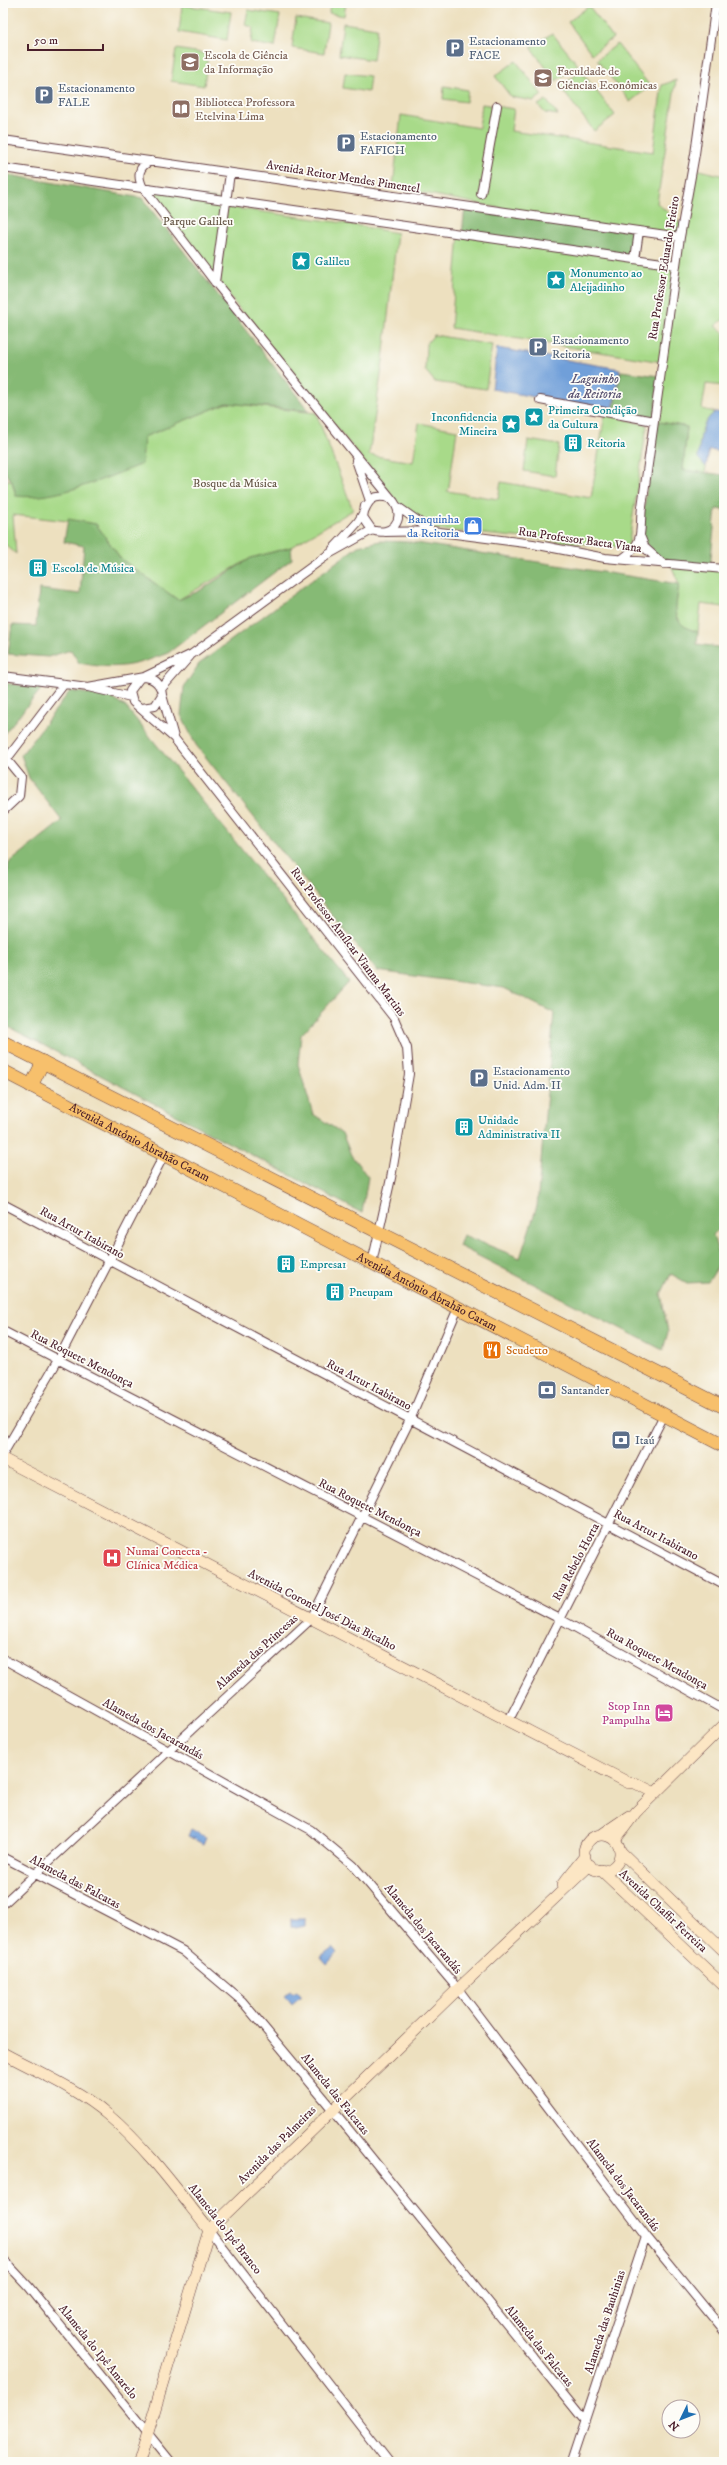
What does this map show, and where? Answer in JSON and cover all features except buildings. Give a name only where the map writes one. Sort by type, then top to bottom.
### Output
[{"type":"main road","points":[[3,1042],[724,1406]]},
{"type":"main road","points":[[31,1086],[43,1062]]},
{"type":"main road","name":"Avenida Antônio Abrahão Caram","points":[[3,1071],[724,1446]]},
{"type":"street","name":"Rua Professor Eduardo Frieiro","points":[[641,538],[642,507],[654,421],[680,237],[695,154],[716,3]]},
{"type":"street","points":[[481,194],[497,106]]},
{"type":"street","name":"Avenida Reitor Mendes Pimentel","points":[[3,140],[680,237]]},
{"type":"street","points":[[88,687],[141,678],[192,654],[329,554],[372,530],[384,532],[390,530],[398,520],[398,508],[215,282],[143,188],[139,175],[145,163],[151,161]]},
{"type":"street","points":[[3,168],[676,265]]},
{"type":"street","points":[[215,282],[230,172]]},
{"type":"street","points":[[635,259],[639,231]]},
{"type":"street","points":[[540,400],[654,421]]},
{"type":"street","points":[[351,450],[368,503],[364,517],[372,530]]},
{"type":"street","points":[[329,554],[358,522],[368,503],[376,497],[389,498]]},
{"type":"street","name":"Rua Professor Baeta Viana","points":[[398,508],[432,531]]},
{"type":"street","name":"Rua Professor Baeta Viana","points":[[384,532],[432,531],[622,559],[724,569]]},
{"type":"street","points":[[622,559],[632,552],[641,538]]},
{"type":"street","points":[[641,538],[645,548],[663,564]]},
{"type":"street","points":[[162,692],[155,680],[141,678],[132,686],[131,697],[133,702],[142,708],[155,706],[162,692],[192,654]]},
{"type":"street","points":[[3,676],[88,687],[131,697]]},
{"type":"street","points":[[3,811],[19,796],[21,777],[5,762],[64,684]]},
{"type":"street","name":"Rua Professor Amílcar Vianna Martins","points":[[162,692],[174,738]]},
{"type":"street","name":"Rua Professor Amílcar Vianna Martins","points":[[142,708],[174,738],[394,1018],[407,1048],[409,1074],[391,1178],[372,1263]]},
{"type":"street","points":[[3,1454],[58,1360],[164,1155]]},
{"type":"street","name":"Rua Artur Itabirano","points":[[3,1204],[109,1262],[610,1524],[724,1586]]},
{"type":"street","name":"Alameda das Princesas","points":[[3,1904],[167,1750],[311,1619],[410,1420],[458,1308]]},
{"type":"street","name":"Rua Roquete Mendonça","points":[[3,1331],[560,1619],[724,1710]]},
{"type":"street","name":"Rua Rebelo Horta","points":[[509,1720],[610,1524],[664,1415]]},
{"type":"street","name":"Avenida Coronel José Dias Bicalho","points":[[3,1459],[629,1783],[635,1783],[652,1796]]},
{"type":"street","name":"Alameda dos Jacarandás","points":[[3,1659],[311,1830],[347,1860],[458,1988],[646,2236],[724,2331]]},
{"type":"street","points":[[615,1840],[636,1812],[724,1725]]},
{"type":"street","points":[[601,1835],[615,1840],[620,1851],[617,1863],[613,1867],[601,1870],[587,1861],[586,1844],[590,1839],[601,1835],[636,1812]]},
{"type":"street","name":"Avenida Chaffir Ferreira","points":[[620,1851],[724,1951]]},
{"type":"street","name":"Alameda das Falcatas","points":[[3,1857],[183,1951],[216,1977],[242,2001],[332,2109],[585,2421]]},
{"type":"street","name":"Avenida das Palmeiras","points":[[139,2462],[209,2230],[332,2109],[458,1988],[540,1912],[587,1861]]},
{"type":"street","name":"Avenida Chaffir Ferreira","points":[[601,1870],[724,1986]]},
{"type":"street","name":"Alameda do Ipê Branco","points":[[3,2053],[74,2092],[108,2114],[145,2151],[209,2230],[389,2462]]},
{"type":"street","name":"Alameda das Bauhinias","points":[[571,2462],[646,2236]]},
{"type":"street","name":"Alameda do Ipê Amarelo","points":[[3,2259],[29,2287],[171,2462]]},
{"type":"green space","points":[[330,3],[346,3],[344,16],[329,13]]},
{"type":"green space","points":[[182,5],[231,12],[227,40],[179,32]]},
{"type":"green space","points":[[589,6],[613,38],[592,54],[568,22]]},
{"type":"green space","points":[[248,10],[280,15],[275,47],[251,43],[253,27],[245,25]]},
{"type":"green space","points":[[296,18],[328,23],[324,53],[292,48]]},
{"type":"green space","points":[[343,23],[377,28],[373,60],[339,55]]},
{"type":"green space","points":[[552,33],[578,65],[556,81],[531,48]]},
{"type":"green space","points":[[617,44],[650,86],[630,102],[597,60]]},
{"type":"green space","points":[[176,49],[208,54],[204,86],[171,81]]},
{"type":"green space","points":[[516,61],[542,95],[534,101],[511,97],[495,76]]},
{"type":"green space","points":[[581,71],[615,115],[594,131],[560,87]]},
{"type":"green space","points":[[345,73],[370,76],[368,92],[343,88]]},
{"type":"green space","points":[[676,80],[657,203],[682,225],[680,237],[560,220],[393,187],[401,115],[479,128],[482,104],[514,109],[511,131],[653,152],[662,85]]},
{"type":"green space","points":[[444,86],[468,90],[466,102],[443,99]]},
{"type":"green space","points":[[546,100],[558,115],[545,113],[538,105]]},
{"type":"green space","points":[[692,168],[724,176],[724,319],[715,326],[724,332],[724,386],[706,384],[702,409],[715,412],[703,427],[700,438],[698,457],[706,467],[705,473],[683,470],[687,427],[655,421]]},
{"type":"green space","points":[[3,174],[142,198],[309,411],[227,403],[144,437],[142,464],[96,482],[63,492],[31,497],[16,496],[12,481],[3,471]]},
{"type":"green space","name":"Parque Galileu","points":[[143,188],[226,200],[215,282]]},
{"type":"green space","points":[[227,207],[344,223],[397,233],[383,361],[369,455],[413,462],[419,423],[457,430],[449,487],[447,491],[498,499],[501,482],[591,498],[605,414],[647,425],[628,548],[432,529],[400,505],[220,285]]},
{"type":"green space","points":[[465,207],[639,231],[635,259],[462,234]]},
{"type":"green space","points":[[459,234],[676,265],[662,362],[451,328]]},
{"type":"green space","points":[[434,335],[492,345],[486,389],[435,382],[425,370],[426,344]]},
{"type":"green space","points":[[621,371],[659,376],[654,421],[687,427],[683,470],[724,475],[724,510],[716,509],[710,567],[663,564],[641,538],[654,422],[613,414]]},
{"type":"green space","name":"Bosque da Música","points":[[227,403],[316,413],[353,510],[291,547],[251,558],[178,600],[121,559],[96,524],[13,515],[16,554],[6,545],[3,548],[3,479],[12,481],[16,496],[143,437]]},
{"type":"green space","points":[[528,440],[559,445],[555,476],[524,471]]},
{"type":"green space","points":[[68,519],[96,524],[121,559],[178,600],[199,591],[251,558],[291,547],[292,559],[168,653],[155,658],[134,664],[114,667],[79,663],[71,650],[48,657],[8,654],[12,625],[36,626],[39,589],[80,594],[84,546],[64,542]]},
{"type":"green space","points":[[380,541],[410,542],[679,584],[676,608],[678,620],[682,625],[698,632],[697,644],[724,648],[724,1224],[713,1235],[721,1262],[708,1282],[687,1283],[671,1274],[661,1294],[668,1332],[663,1350],[459,1246],[463,1235],[520,1258],[537,1206],[554,1013],[504,988],[377,971],[196,745],[181,715],[184,687],[199,664],[358,546]]},
{"type":"green space","points":[[671,565],[724,569],[724,607],[701,604],[698,632],[682,627],[675,610],[679,584]]},
{"type":"green space","points":[[3,683],[42,688],[3,735]]},
{"type":"green space","points":[[70,691],[110,697],[126,707],[349,982],[301,1035],[298,1064],[313,1114],[342,1133],[351,1155],[368,1177],[362,1213],[3,1024],[3,901],[9,863],[62,821],[29,778],[21,755]]},
{"type":"water","name":"Laguinho da Reitoria","points":[[497,348],[620,369],[612,412],[492,389]]},
{"type":"water","points":[[715,412],[724,413],[724,426],[721,426],[719,437],[724,438],[723,452],[709,450],[706,467],[698,458],[700,438],[703,427]]},
{"type":"water","points":[[191,1829],[206,1837],[203,1844],[188,1836]]},
{"type":"water","points":[[291,1919],[305,1919],[305,1926],[296,1928],[291,1926]]},
{"type":"water","points":[[333,1948],[337,1953],[327,1964],[321,1957]]},
{"type":"water","points":[[290,1991],[293,1993],[297,1991],[301,1996],[292,2004],[285,1995]]},
{"type":"place","name":"Estacionamento FACE","points":[[455,48]]},
{"type":"place","name":"Escola de Ciência da Informação","points":[[190,62]]},
{"type":"place","name":"Faculdade de Ciências Econômicas","points":[[543,78]]},
{"type":"place","name":"Estacionamento FALE","points":[[44,95]]},
{"type":"place","name":"Biblioteca Professora Etelvina Lima","points":[[181,109]]},
{"type":"place","name":"Estacionamento FAFICH","points":[[346,143]]},
{"type":"place","name":"Galileu","points":[[301,261]]},
{"type":"place","name":"Monumento ao Aleijadinho","points":[[556,280]]},
{"type":"place","name":"Estacionamento Reitoria","points":[[538,347]]},
{"type":"place","name":"Primeira Condição da Cultura","points":[[534,417]]},
{"type":"place","name":"Inconfidencia Mineira","points":[[511,424]]},
{"type":"place","name":"Reitoria","points":[[573,443]]},
{"type":"place","name":"Banquinha da Reitoria","points":[[473,526]]},
{"type":"place","name":"Escola de Música","points":[[38,568]]},
{"type":"place","name":"Estacionamento Unid. Adm. II","points":[[479,1078]]},
{"type":"place","name":"Unidade Administrativa II","points":[[464,1127]]},
{"type":"place","name":"Empresa1","points":[[286,1264]]},
{"type":"place","name":"Pneupam","points":[[335,1292]]},
{"type":"place","name":"Scudetto","points":[[492,1350]]},
{"type":"place","name":"Santander","points":[[547,1390]]},
{"type":"place","name":"Itaú","points":[[621,1440]]},
{"type":"place","name":"Numai Conecta - Clínica Médica","points":[[112,1558]]},
{"type":"place","name":"Stop Inn Pampulha","points":[[664,1713]]}]
